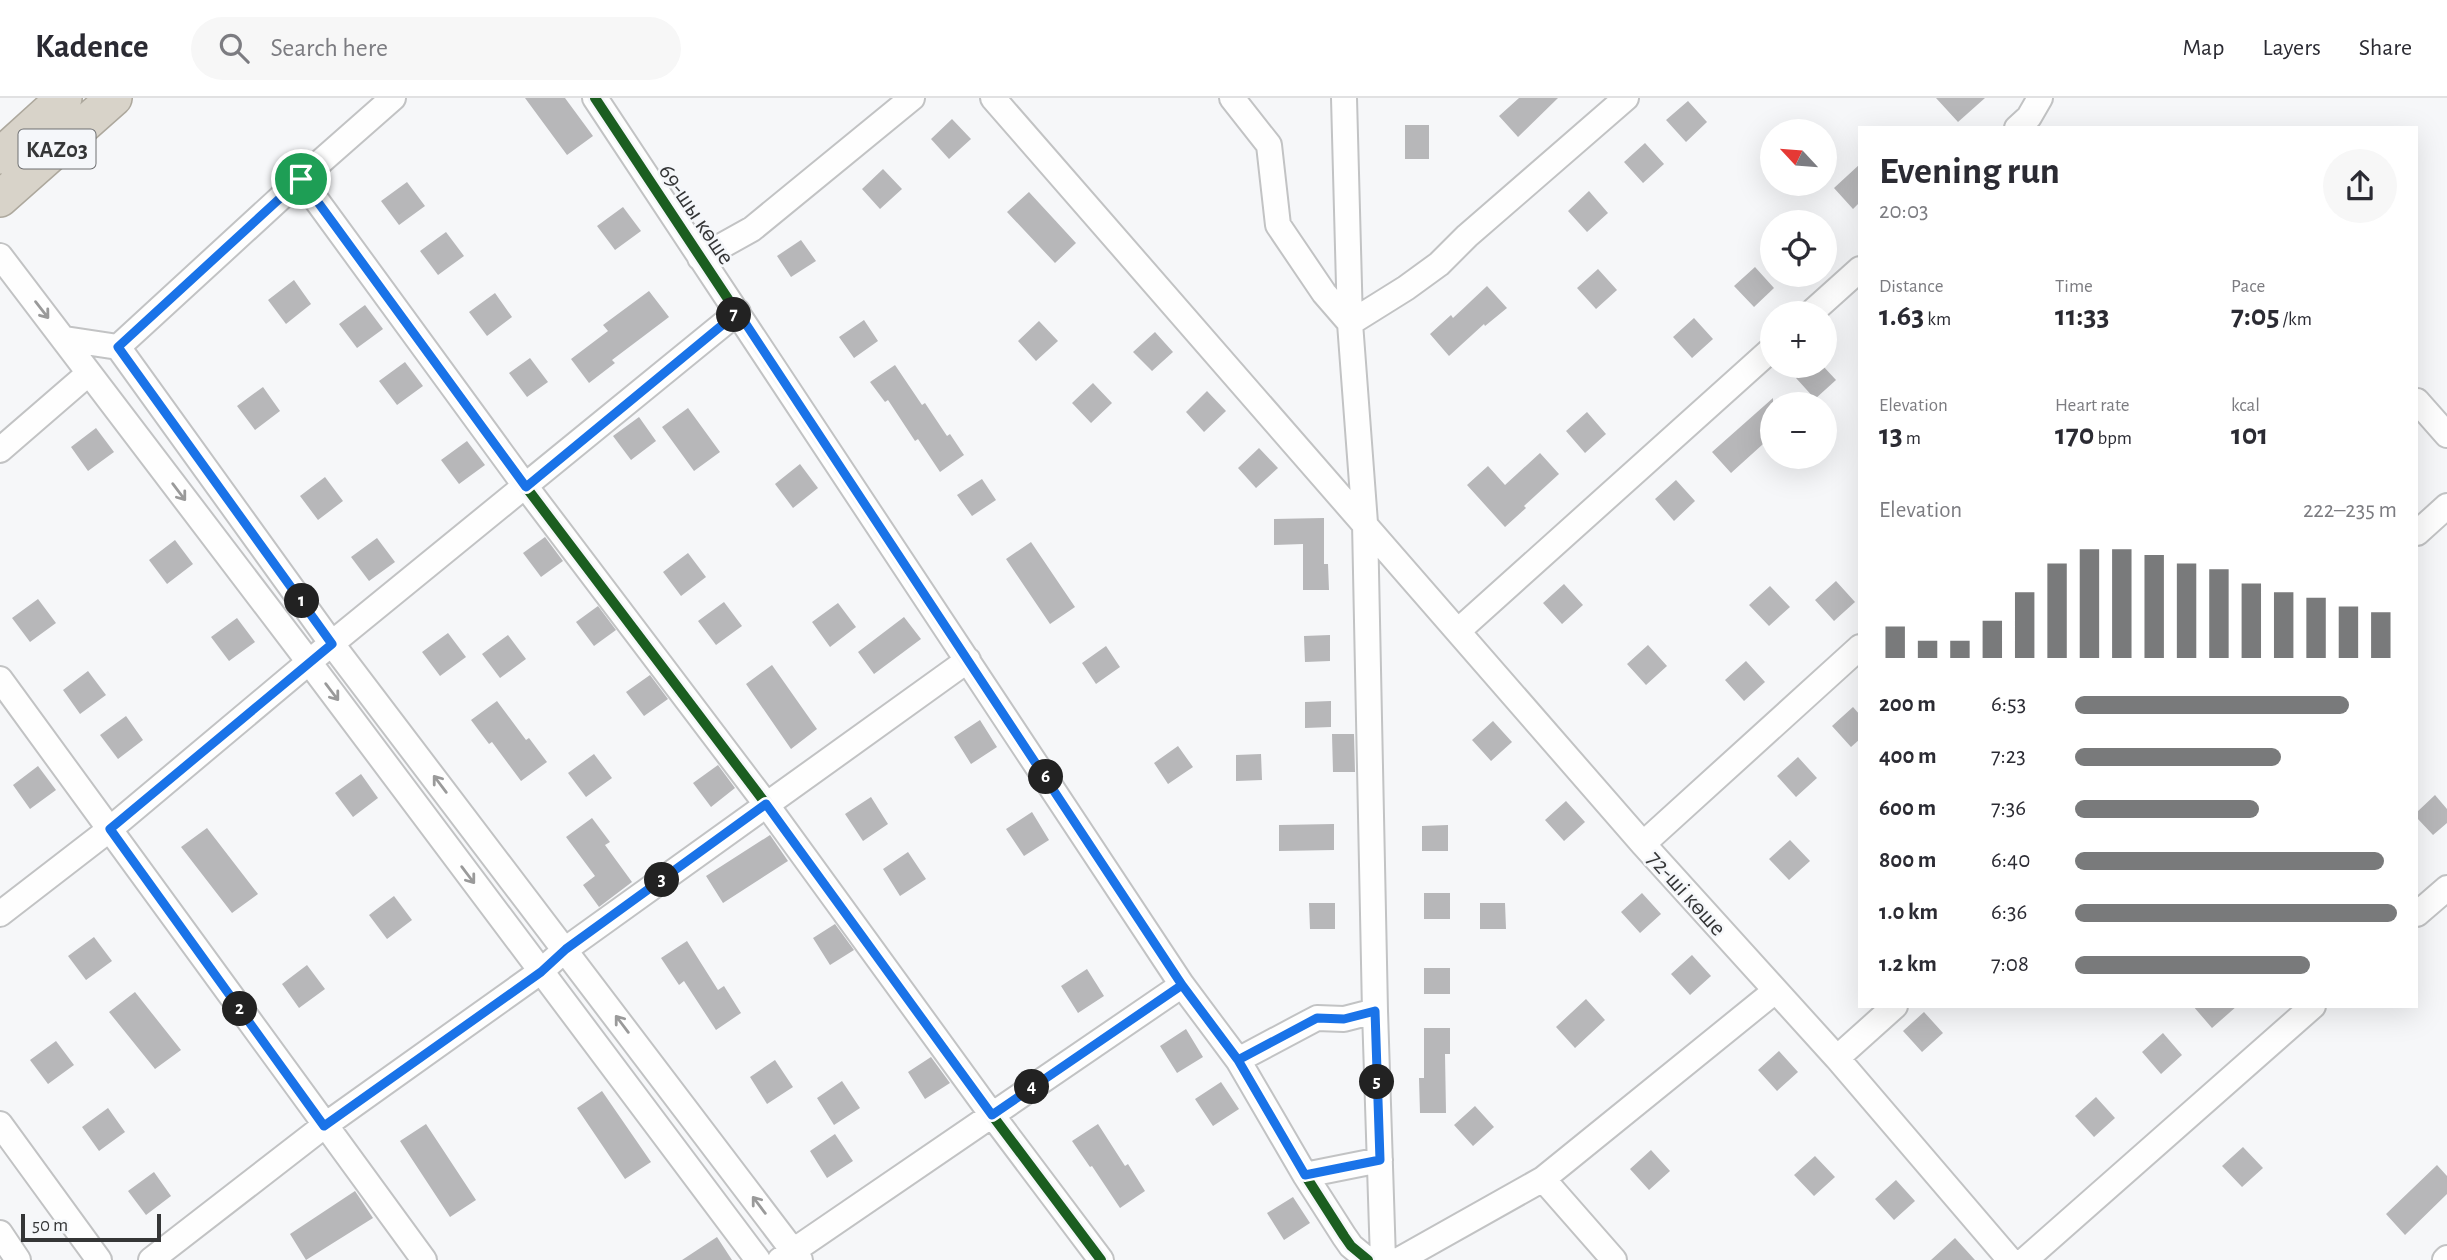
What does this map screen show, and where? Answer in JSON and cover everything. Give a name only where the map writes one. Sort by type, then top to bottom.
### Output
[{"type":"highway","name":"KАZ03","points":[[0,156],[64,98]]},
{"type":"highway","name":"KАZ03","points":[[0,199],[114,98]]},
{"type":"street","points":[[118,347],[393,98]]},
{"type":"street","name":"69-шы көше","points":[[595,98],[1182,985],[1238,1060],[1305,1175],[1351,1246],[1368,1260]]},
{"type":"street","points":[[700,258],[752,229],[912,98]]},
{"type":"street","name":"72-ші көше","points":[[993,98],[1643,844],[1837,1058],[2010,1260]]},
{"type":"street","points":[[1232,98],[1269,145],[1278,225],[1325,293],[1350,323]]},
{"type":"street","points":[[1344,98],[1350,323],[1365,523],[1383,1260]]},
{"type":"street","points":[[1350,323],[1440,264],[1467,236],[1626,98]]},
{"type":"street","points":[[2019,126],[2029,117],[2040,98]]},
{"type":"street","points":[[301,179],[526,487],[766,804],[1101,1260]]},
{"type":"street","points":[[0,256],[758,1260]]},
{"type":"street","points":[[1824,301],[1858,271]]},
{"type":"street","points":[[0,914],[110,829],[309,662],[738,312]]},
{"type":"street","points":[[65,339],[118,347],[332,644],[566,949],[790,1257],[1182,985]]},
{"type":"street","points":[[1458,631],[1760,360]]},
{"type":"street","points":[[0,450],[89,373]]},
{"type":"street","points":[[2418,402],[2447,435]]},
{"type":"street","points":[[2418,532],[2447,506]]},
{"type":"street","points":[[1643,844],[1858,650]]},
{"type":"street","points":[[151,1260],[324,1126],[541,972],[566,949],[968,660]]},
{"type":"street","points":[[0,679],[424,1260]]},
{"type":"street","points":[[2418,914],[2447,888]]},
{"type":"street","points":[[1399,1260],[1543,1179],[1775,991]]},
{"type":"street","points":[[1837,1058],[1893,1008]]},
{"type":"street","points":[[2025,1260],[2311,1008]]},
{"type":"street","points":[[1238,1060],[1317,1018],[1344,1019],[1375,1011]]},
{"type":"street","points":[[0,1124],[99,1260]]},
{"type":"street","points":[[1305,1175],[1380,1160]]},
{"type":"street","points":[[1543,1179],[1614,1260]]},
{"type":"street","points":[[0,1233],[18,1260]]},
{"type":"building","points":[[525,98],[565,98],[593,136],[567,155]]},
{"type":"building","points":[[1519,98],[1558,98],[1518,137],[1499,116]]},
{"type":"building","points":[[1936,98],[1985,98],[1958,122]]},
{"type":"building","points":[[1688,101],[1707,122],[1686,142],[1666,120]]},
{"type":"building","points":[[952,119],[971,139],[949,159],[931,139]]},
{"type":"building","points":[[1405,125],[1429,125],[1429,159],[1405,159]]},
{"type":"building","points":[[1645,143],[1664,164],[1643,183],[1624,162]]},
{"type":"building","points":[[1858,166],[1858,204],[1853,209],[1838,192],[1838,184]]},
{"type":"building","points":[[883,169],[902,189],[880,209],[862,189]]},
{"type":"building","points":[[407,182],[425,206],[399,225],[381,201]]},
{"type":"building","points":[[1589,191],[1608,213],[1587,232],[1568,211]]},
{"type":"building","points":[[1029,192],[1076,243],[1055,263],[1007,212]]},
{"type":"building","points":[[623,207],[641,231],[615,250],[597,226]]},
{"type":"building","points":[[446,232],[464,256],[438,275],[420,251]]},
{"type":"building","points":[[801,240],[816,261],[791,277],[777,256]]},
{"type":"building","points":[[1755,267],[1760,273],[1760,287],[1774,288],[1754,307],[1734,286]]},
{"type":"building","points":[[1598,269],[1617,290],[1596,309],[1577,288]]},
{"type":"building","points":[[294,280],[311,304],[286,324],[268,300]]},
{"type":"building","points":[[1487,286],[1507,308],[1485,326],[1484,324],[1449,356],[1430,334],[1451,315],[1453,318]]},
{"type":"building","points":[[649,291],[669,317],[612,360],[615,363],[589,383],[571,359],[608,331],[603,325]]},
{"type":"building","points":[[495,293],[512,317],[487,336],[469,312]]},
{"type":"building","points":[[365,305],[383,329],[357,348],[339,324]]},
{"type":"building","points":[[1694,318],[1713,339],[1692,358],[1673,337]]},
{"type":"building","points":[[864,320],[878,341],[854,358],[839,337]]},
{"type":"building","points":[[1039,321],[1058,341],[1036,361],[1018,341]]},
{"type":"building","points":[[1155,332],[1173,352],[1152,371],[1133,352]]},
{"type":"building","points":[[530,358],[548,382],[527,397],[509,373]]},
{"type":"building","points":[[405,362],[423,386],[397,405],[379,381]]},
{"type":"building","points":[[895,365],[922,405],[925,403],[947,436],[950,434],[964,455],[940,472],[918,439],[915,441],[888,400],[885,402],[870,382]]},
{"type":"building","points":[[1796,378],[1836,380],[1823,392],[1809,392]]},
{"type":"building","points":[[1093,383],[1112,403],[1091,423],[1072,403]]},
{"type":"building","points":[[263,387],[280,411],[255,430],[237,406]]},
{"type":"building","points":[[1207,391],[1226,411],[1204,432],[1186,412]]},
{"type":"building","points":[[688,408],[720,452],[694,471],[662,427]]},
{"type":"building","points":[[1760,410],[1760,447],[1731,473],[1712,452]]},
{"type":"building","points":[[1587,412],[1606,434],[1585,453],[1566,431]]},
{"type":"building","points":[[639,417],[656,441],[631,460],[613,436]]},
{"type":"building","points":[[96,428],[114,452],[88,471],[71,447]]},
{"type":"building","points":[[467,441],[485,465],[459,484],[441,460]]},
{"type":"building","points":[[1259,448],[1278,468],[1256,488],[1238,468]]},
{"type":"building","points":[[1540,453],[1559,474],[1505,527],[1467,485],[1488,466],[1505,485]]},
{"type":"building","points":[[800,464],[818,488],[793,508],[775,484]]},
{"type":"building","points":[[325,477],[343,501],[318,520],[300,496]]},
{"type":"building","points":[[982,479],[996,500],[972,516],[957,495]]},
{"type":"building","points":[[1676,480],[1695,501],[1674,521],[1655,499]]},
{"type":"building","points":[[1324,518],[1324,564],[1328,564],[1329,590],[1303,590],[1303,544],[1274,545],[1274,519]]},
{"type":"building","points":[[545,537],[563,561],[541,577],[523,553]]},
{"type":"building","points":[[377,538],[395,562],[369,581],[351,557]]},
{"type":"building","points":[[175,540],[193,564],[167,584],[149,560]]},
{"type":"building","points":[[1031,542],[1075,607],[1050,624],[1006,559]]},
{"type":"building","points":[[688,553],[706,577],[681,596],[663,572]]},
{"type":"building","points":[[1836,581],[1855,602],[1834,621],[1815,600]]},
{"type":"building","points":[[1564,584],[1583,605],[1562,624],[1543,603]]},
{"type":"building","points":[[1770,586],[1790,607],[1769,626],[1749,605]]},
{"type":"building","points":[[38,599],[56,623],[30,642],[12,618]]},
{"type":"building","points":[[724,602],[742,626],[716,645],[698,621]]},
{"type":"building","points":[[838,603],[856,627],[830,647],[812,622]]},
{"type":"building","points":[[598,606],[616,630],[594,646],[576,622]]},
{"type":"building","points":[[904,617],[921,639],[874,674],[858,652]]},
{"type":"building","points":[[237,618],[255,642],[229,661],[211,637]]},
{"type":"building","points":[[448,633],[466,657],[440,676],[422,652]]},
{"type":"building","points":[[508,635],[526,659],[500,678],[482,654]]},
{"type":"building","points":[[1330,635],[1330,661],[1305,662],[1304,636]]},
{"type":"building","points":[[1648,645],[1667,666],[1646,685],[1627,664]]},
{"type":"building","points":[[1106,646],[1120,667],[1096,684],[1082,663]]},
{"type":"building","points":[[1746,661],[1765,682],[1744,701],[1725,680]]},
{"type":"building","points":[[772,665],[817,729],[791,749],[746,684]]},
{"type":"building","points":[[88,671],[106,695],[80,714],[63,690]]},
{"type":"building","points":[[650,675],[668,699],[644,716],[626,692]]},
{"type":"building","points":[[497,701],[526,740],[529,738],[547,762],[521,781],[492,742],[489,744],[471,720]]},
{"type":"building","points":[[1331,701],[1331,727],[1305,728],[1305,702]]},
{"type":"building","points":[[1853,707],[1858,713],[1858,741],[1851,747],[1832,726]]},
{"type":"building","points":[[126,716],[143,740],[118,759],[100,735]]},
{"type":"building","points":[[980,720],[997,747],[971,764],[954,737]]},
{"type":"building","points":[[1493,721],[1512,742],[1491,761],[1472,740]]},
{"type":"building","points":[[1332,734],[1354,734],[1355,772],[1333,772]]},
{"type":"building","points":[[1178,746],[1193,767],[1168,784],[1154,763]]},
{"type":"building","points":[[594,754],[612,778],[586,797],[568,773]]},
{"type":"building","points":[[1261,754],[1262,780],[1236,781],[1236,755]]},
{"type":"building","points":[[1798,757],[1817,778],[1796,797],[1777,776]]},
{"type":"building","points":[[718,765],[735,788],[711,807],[693,783]]},
{"type":"building","points":[[38,766],[56,790],[30,809],[13,785]]},
{"type":"building","points":[[361,774],[378,798],[353,817],[335,793]]},
{"type":"building","points":[[2435,795],[2447,809],[2447,823],[2433,835],[2418,819],[2418,811]]},
{"type":"building","points":[[871,797],[888,824],[863,841],[845,814]]},
{"type":"building","points":[[1566,801],[1585,822],[1564,841],[1545,820]]},
{"type":"building","points":[[1032,812],[1049,840],[1024,856],[1006,829]]},
{"type":"building","points":[[592,818],[610,842],[605,845],[632,882],[599,907],[583,885],[595,876],[566,837]]},
{"type":"building","points":[[1334,824],[1334,850],[1279,851],[1279,825]]},
{"type":"building","points":[[1448,825],[1448,851],[1422,851],[1422,826]]},
{"type":"building","points":[[207,828],[258,894],[232,913],[181,847]]},
{"type":"building","points":[[770,835],[788,861],[723,903],[706,876]]},
{"type":"building","points":[[1790,840],[1810,861],[1789,880],[1769,859]]},
{"type":"building","points":[[908,852],[926,879],[900,896],[883,869]]},
{"type":"building","points":[[1424,893],[1450,893],[1450,919],[1424,919]]},
{"type":"building","points":[[1642,893],[1661,914],[1640,933],[1621,912]]},
{"type":"building","points":[[394,896],[412,920],[387,939],[369,915]]},
{"type":"building","points":[[1309,903],[1335,903],[1335,929],[1310,929]]},
{"type":"building","points":[[1480,903],[1505,903],[1506,929],[1480,929]]},
{"type":"building","points":[[835,924],[854,950],[830,965],[813,938]]},
{"type":"building","points":[[94,937],[112,961],[86,980],[68,956]]},
{"type":"building","points":[[687,941],[718,990],[724,986],[741,1013],[716,1030],[684,981],[679,985],[661,958]]},
{"type":"building","points":[[1692,955],[1711,976],[1690,995],[1671,974]]},
{"type":"building","points":[[307,965],[325,989],[299,1008],[282,984]]},
{"type":"building","points":[[1424,968],[1450,968],[1450,994],[1424,994]]},
{"type":"building","points":[[1087,969],[1104,996],[1078,1013],[1061,986]]},
{"type":"building","points":[[135,992],[181,1050],[155,1069],[109,1012]]},
{"type":"building","points":[[1586,999],[1605,1020],[1575,1048],[1556,1027]]},
{"type":"building","points":[[2195,1008],[2235,1008],[2212,1028]]},
{"type":"building","points":[[1924,1012],[1943,1033],[1922,1052],[1903,1031]]},
{"type":"building","points":[[1424,1028],[1450,1028],[1450,1054],[1445,1054],[1446,1113],[1420,1113],[1419,1078],[1424,1078]]},
{"type":"building","points":[[1186,1029],[1203,1057],[1177,1073],[1160,1046]]},
{"type":"building","points":[[2163,1033],[2182,1055],[2161,1074],[2142,1052]]},
{"type":"building","points":[[56,1041],[74,1065],[48,1084],[30,1060]]},
{"type":"building","points":[[1779,1051],[1798,1072],[1777,1091],[1758,1070]]},
{"type":"building","points":[[931,1057],[950,1083],[925,1099],[908,1072]]},
{"type":"building","points":[[775,1060],[793,1087],[767,1104],[750,1077]]},
{"type":"building","points":[[842,1081],[860,1108],[834,1125],[817,1098]]},
{"type":"building","points":[[1221,1082],[1239,1109],[1213,1126],[1195,1099]]},
{"type":"building","points":[[602,1091],[651,1162],[625,1179],[577,1108]]},
{"type":"building","points":[[2096,1097],[2115,1118],[2094,1137],[2075,1116]]},
{"type":"building","points":[[1475,1106],[1494,1127],[1473,1146],[1454,1125]]},
{"type":"building","points":[[108,1108],[125,1132],[99,1151],[82,1127]]},
{"type":"building","points":[[426,1124],[476,1200],[450,1217],[400,1141]]},
{"type":"building","points":[[1098,1124],[1145,1191],[1120,1208],[1072,1141]]},
{"type":"building","points":[[835,1134],[853,1161],[827,1178],[810,1151]]},
{"type":"building","points":[[2243,1147],[2263,1168],[2242,1187],[2222,1166]]},
{"type":"building","points":[[1651,1150],[1670,1171],[1649,1190],[1630,1169]]},
{"type":"building","points":[[1815,1156],[1835,1177],[1814,1196],[1794,1175]]},
{"type":"building","points":[[2437,1165],[2447,1176],[2447,1194],[2405,1235],[2386,1214]]},
{"type":"building","points":[[154,1172],[171,1196],[146,1215],[128,1191]]},
{"type":"building","points":[[1896,1180],[1915,1201],[1894,1220],[1875,1199]]},
{"type":"building","points":[[355,1191],[373,1218],[306,1260],[290,1234]]},
{"type":"building","points":[[1293,1197],[1310,1223],[1284,1240],[1267,1213]]},
{"type":"building","points":[[717,1237],[732,1260],[682,1260]]},
{"type":"building","points":[[1955,1238],[1975,1260],[1931,1260]]},
{"type":"cycle path","points":[[595,98],[1182,985],[1238,1060],[1344,1236],[1351,1246],[1368,1260]]},
{"type":"cycle path","points":[[301,179],[526,487],[766,804],[1101,1260]]},
{"type":"route","points":[[301,179],[118,347],[332,644],[110,829],[324,1126],[541,972],[566,949],[766,804],[992,1115],[1182,985],[1238,1060],[1305,1175],[1380,1160],[1375,1011],[1344,1019],[1317,1018],[1238,1060],[1182,985],[738,312],[526,487],[301,179]]}]
